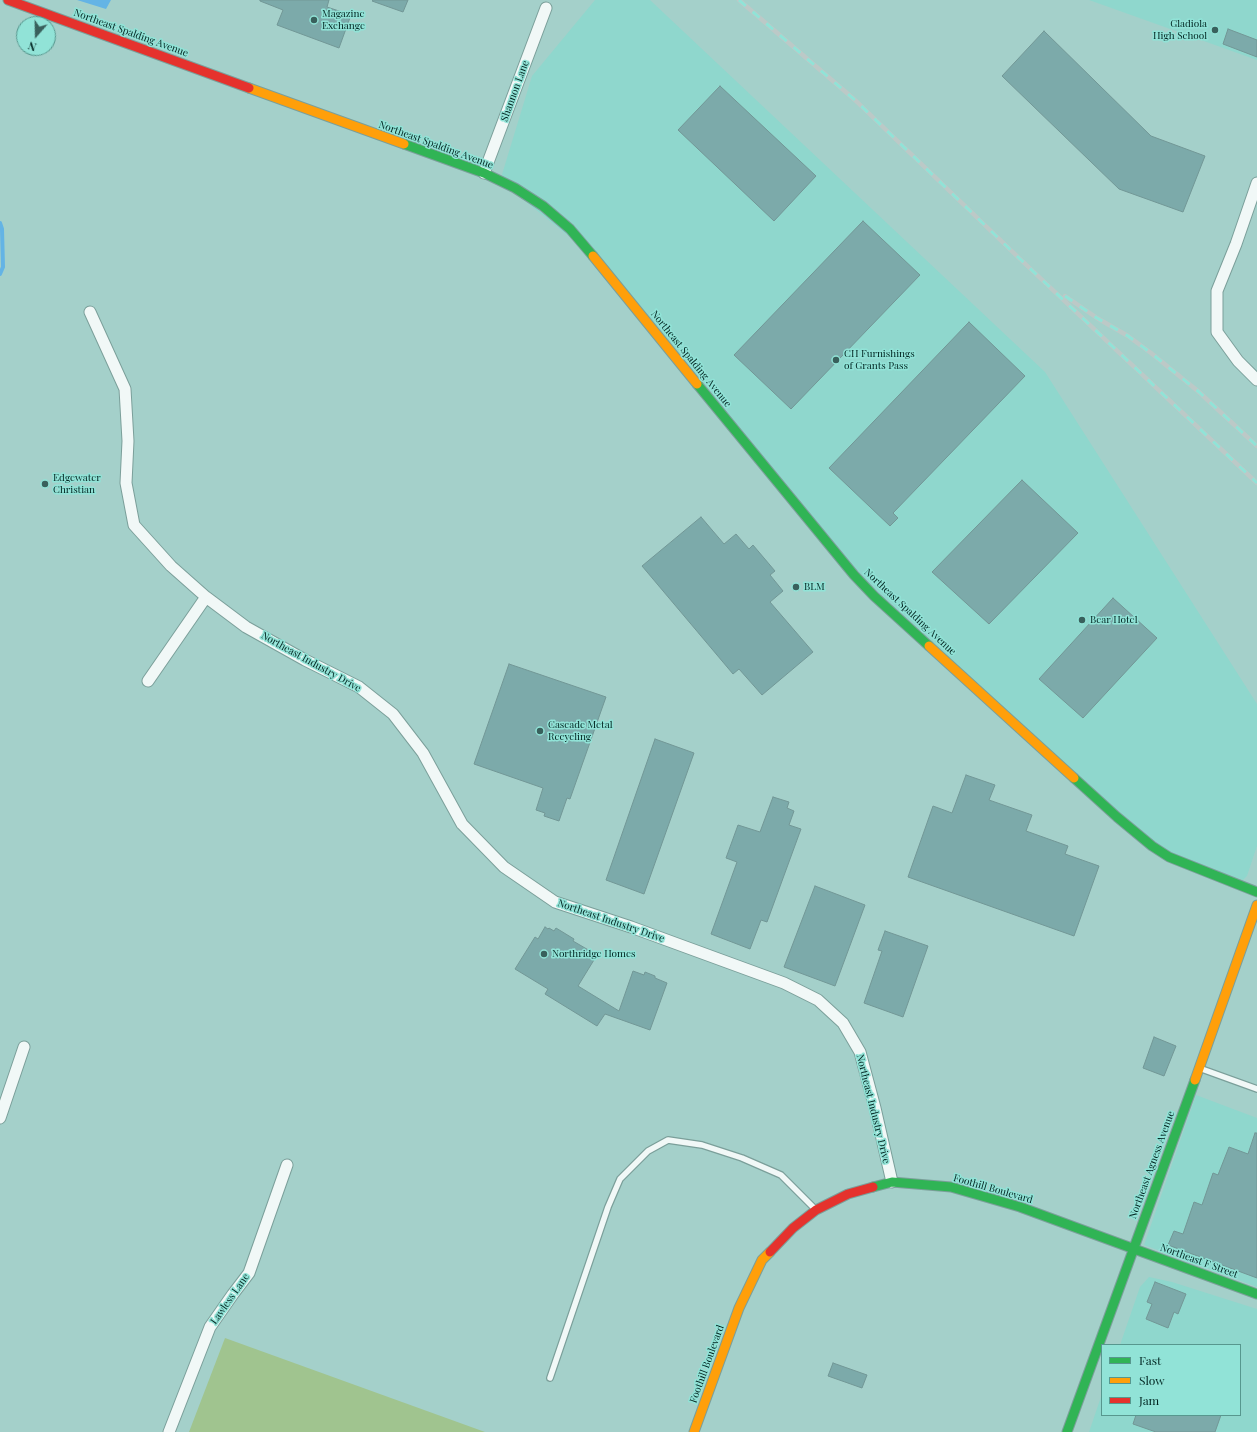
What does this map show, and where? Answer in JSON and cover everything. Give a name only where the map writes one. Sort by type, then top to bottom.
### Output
[{"type":"street","name":"Northeast Spalding Avenue","points":[[8,0],[484,173],[515,188],[543,206],[570,229],[854,575],[874,596],[1117,817],[1152,846],[1169,857],[1257,892]]},
{"type":"street","name":"Shannon Lane","points":[[484,173],[546,8]]},
{"type":"street","points":[[1257,182],[1236,244],[1217,291],[1217,332],[1238,361],[1257,380]]},
{"type":"street","name":"Northeast Industry Drive","points":[[90,312],[125,389],[128,441],[126,483],[134,525],[170,566],[206,597],[246,627],[305,660],[358,687],[393,714],[423,753],[462,824],[504,867],[555,902],[631,927],[784,983],[818,1000],[843,1023],[860,1052],[892,1182]]},
{"type":"street","points":[[148,681],[206,597]]},
{"type":"street","name":"Northeast Agness Avenue","points":[[1067,1432],[1257,905]]},
{"type":"street","points":[[0,1118],[24,1047]]},
{"type":"street","name":"Lawless Lane","points":[[169,1432],[210,1327],[249,1273],[287,1165]]},
{"type":"street","name":"Foothill Boulevard","points":[[694,1432],[739,1308],[762,1260],[793,1228],[816,1210],[848,1194],[892,1182],[951,1187],[1020,1207],[1134,1249]]},
{"type":"street","name":"Northeast F Street","points":[[1134,1249],[1257,1294]]},
{"type":"lane","points":[[1199,1067],[1257,1090]]},
{"type":"lane","points":[[550,1378],[608,1207],[620,1179],[648,1151],[668,1140],[702,1145],[742,1158],[781,1175],[816,1210]]},
{"type":"shaded area","points":[[595,0],[650,0],[1045,372],[1257,704],[1257,846],[1247,876],[1243,880],[1169,857],[874,596],[591,254],[500,181],[532,76]]},
{"type":"shaded area","name":"Gladiola High School","points":[[1089,0],[1257,0],[1257,60]]},
{"type":"shaded area","points":[[1196,1095],[1257,1118],[1257,1287],[1144,1245]]},
{"type":"shaded area","points":[[1149,1277],[1172,1282],[1257,1309],[1257,1432],[1089,1432],[1101,1397],[1101,1416],[1241,1416],[1241,1344],[1120,1344],[1140,1287]]},
{"type":"shaded area","points":[[225,1338],[485,1432],[189,1432]]},
{"type":"water","points":[[77,0],[111,0],[106,9]]},
{"type":"building","name":"Magazine Exchange","points":[[260,0],[329,0],[327,7],[351,15],[339,48],[277,25],[283,10]]},
{"type":"building","name":"Magazine Exchange","points":[[408,0],[403,12],[372,1]]},
{"type":"building","points":[[1228,29],[1257,40],[1257,57],[1223,44]]},
{"type":"building","points":[[1044,31],[1151,136],[1205,156],[1183,212],[1119,189],[1002,76]]},
{"type":"building","points":[[720,86],[816,176],[774,221],[678,130]]},
{"type":"building","points":[[863,221],[920,275],[791,409],[734,355]]},
{"type":"building","points":[[969,322],[1025,376],[893,513],[898,518],[890,526],[829,468]]},
{"type":"building","points":[[1022,480],[1078,533],[989,624],[932,572]]},
{"type":"building","points":[[701,517],[724,544],[736,534],[749,549],[753,545],[775,571],[770,575],[783,591],[770,602],[813,652],[762,695],[739,669],[733,674],[642,566]]},
{"type":"building","points":[[1113,598],[1157,638],[1083,718],[1039,679]]},
{"type":"building","name":"Cascade Metal Recycling","points":[[509,664],[606,697],[570,799],[567,798],[559,821],[544,816],[545,813],[536,810],[543,788],[474,764]]},
{"type":"building","points":[[655,739],[694,753],[644,894],[606,880]]},
{"type":"building","points":[[966,775],[995,785],[989,800],[1032,815],[1026,831],[1068,846],[1065,854],[1099,866],[1074,936],[908,877],[933,806],[952,813]]},
{"type":"building","points":[[773,797],[789,802],[787,808],[794,811],[789,825],[801,829],[767,922],[761,920],[750,949],[711,934],[737,862],[726,858],[738,825],[760,832]]},
{"type":"building","points":[[815,886],[865,905],[835,986],[784,967]]},
{"type":"building","points":[[545,927],[554,931],[556,928],[574,939],[573,941],[597,955],[578,986],[619,1011],[633,971],[644,975],[645,972],[667,983],[650,1030],[605,1014],[597,1026],[545,994],[548,989],[515,969],[535,937],[538,939]]},
{"type":"building","points":[[885,931],[928,946],[903,1017],[864,1003],[882,951],[878,950]]},
{"type":"building","points":[[1154,1037],[1176,1046],[1164,1076],[1143,1068]]},
{"type":"building","points":[[1255,1133],[1257,1133],[1257,1278],[1168,1245],[1174,1231],[1183,1234],[1194,1202],[1202,1205],[1213,1173],[1218,1175],[1229,1147],[1248,1154]]},
{"type":"building","points":[[1155,1282],[1186,1294],[1178,1314],[1174,1312],[1168,1328],[1146,1319],[1152,1304],[1147,1302]]},
{"type":"building","points":[[833,1363],[867,1375],[862,1388],[828,1376]]},
{"type":"building","points":[[1136,1416],[1221,1416],[1215,1432],[1156,1432],[1133,1424]]},
{"type":"waterway","points":[[0,223],[2,229],[3,267],[0,274]]},
{"type":"railway","points":[[739,0],[855,100],[1019,258],[1257,483]]},
{"type":"railway","points":[[1065,296],[1097,318],[1128,336],[1151,353],[1199,392],[1257,446]]},
{"type":"traffic: fast","points":[[404,144],[484,173],[515,188],[543,206],[570,229],[593,256]]},
{"type":"traffic: fast","points":[[697,384],[854,575],[874,596],[929,646]]},
{"type":"traffic: fast","points":[[1074,778],[1117,817],[1152,846],[1169,857],[1257,892]]},
{"type":"traffic: fast","points":[[1067,1432],[1195,1080]]},
{"type":"traffic: fast","points":[[873,1187],[892,1182],[951,1187],[1020,1207],[1257,1294]]},
{"type":"traffic: slow","points":[[249,88],[404,144]]},
{"type":"traffic: slow","points":[[593,256],[697,384]]},
{"type":"traffic: slow","points":[[929,646],[1074,778]]},
{"type":"traffic: slow","points":[[1195,1080],[1257,905]]},
{"type":"traffic: slow","points":[[694,1432],[739,1308],[762,1260],[770,1252]]},
{"type":"traffic: jam","points":[[8,0],[249,88]]},
{"type":"traffic: jam","points":[[770,1252],[793,1228],[816,1210],[848,1194],[873,1187]]},
{"type":"place","name":"Magazine Exchange","points":[[314,20]]},
{"type":"place","name":"Gladiola High School","points":[[1215,30]]},
{"type":"place","name":"CH Furnishings of Grants Pass","points":[[836,360]]},
{"type":"place","name":"Edgewater Christian","points":[[45,484]]},
{"type":"place","name":"BLM","points":[[796,587]]},
{"type":"place","name":"Bear Hotel","points":[[1082,620]]},
{"type":"place","name":"Cascade Metal Recycling","points":[[540,731]]},
{"type":"place","name":"Northridge Homes","points":[[544,954]]}]
